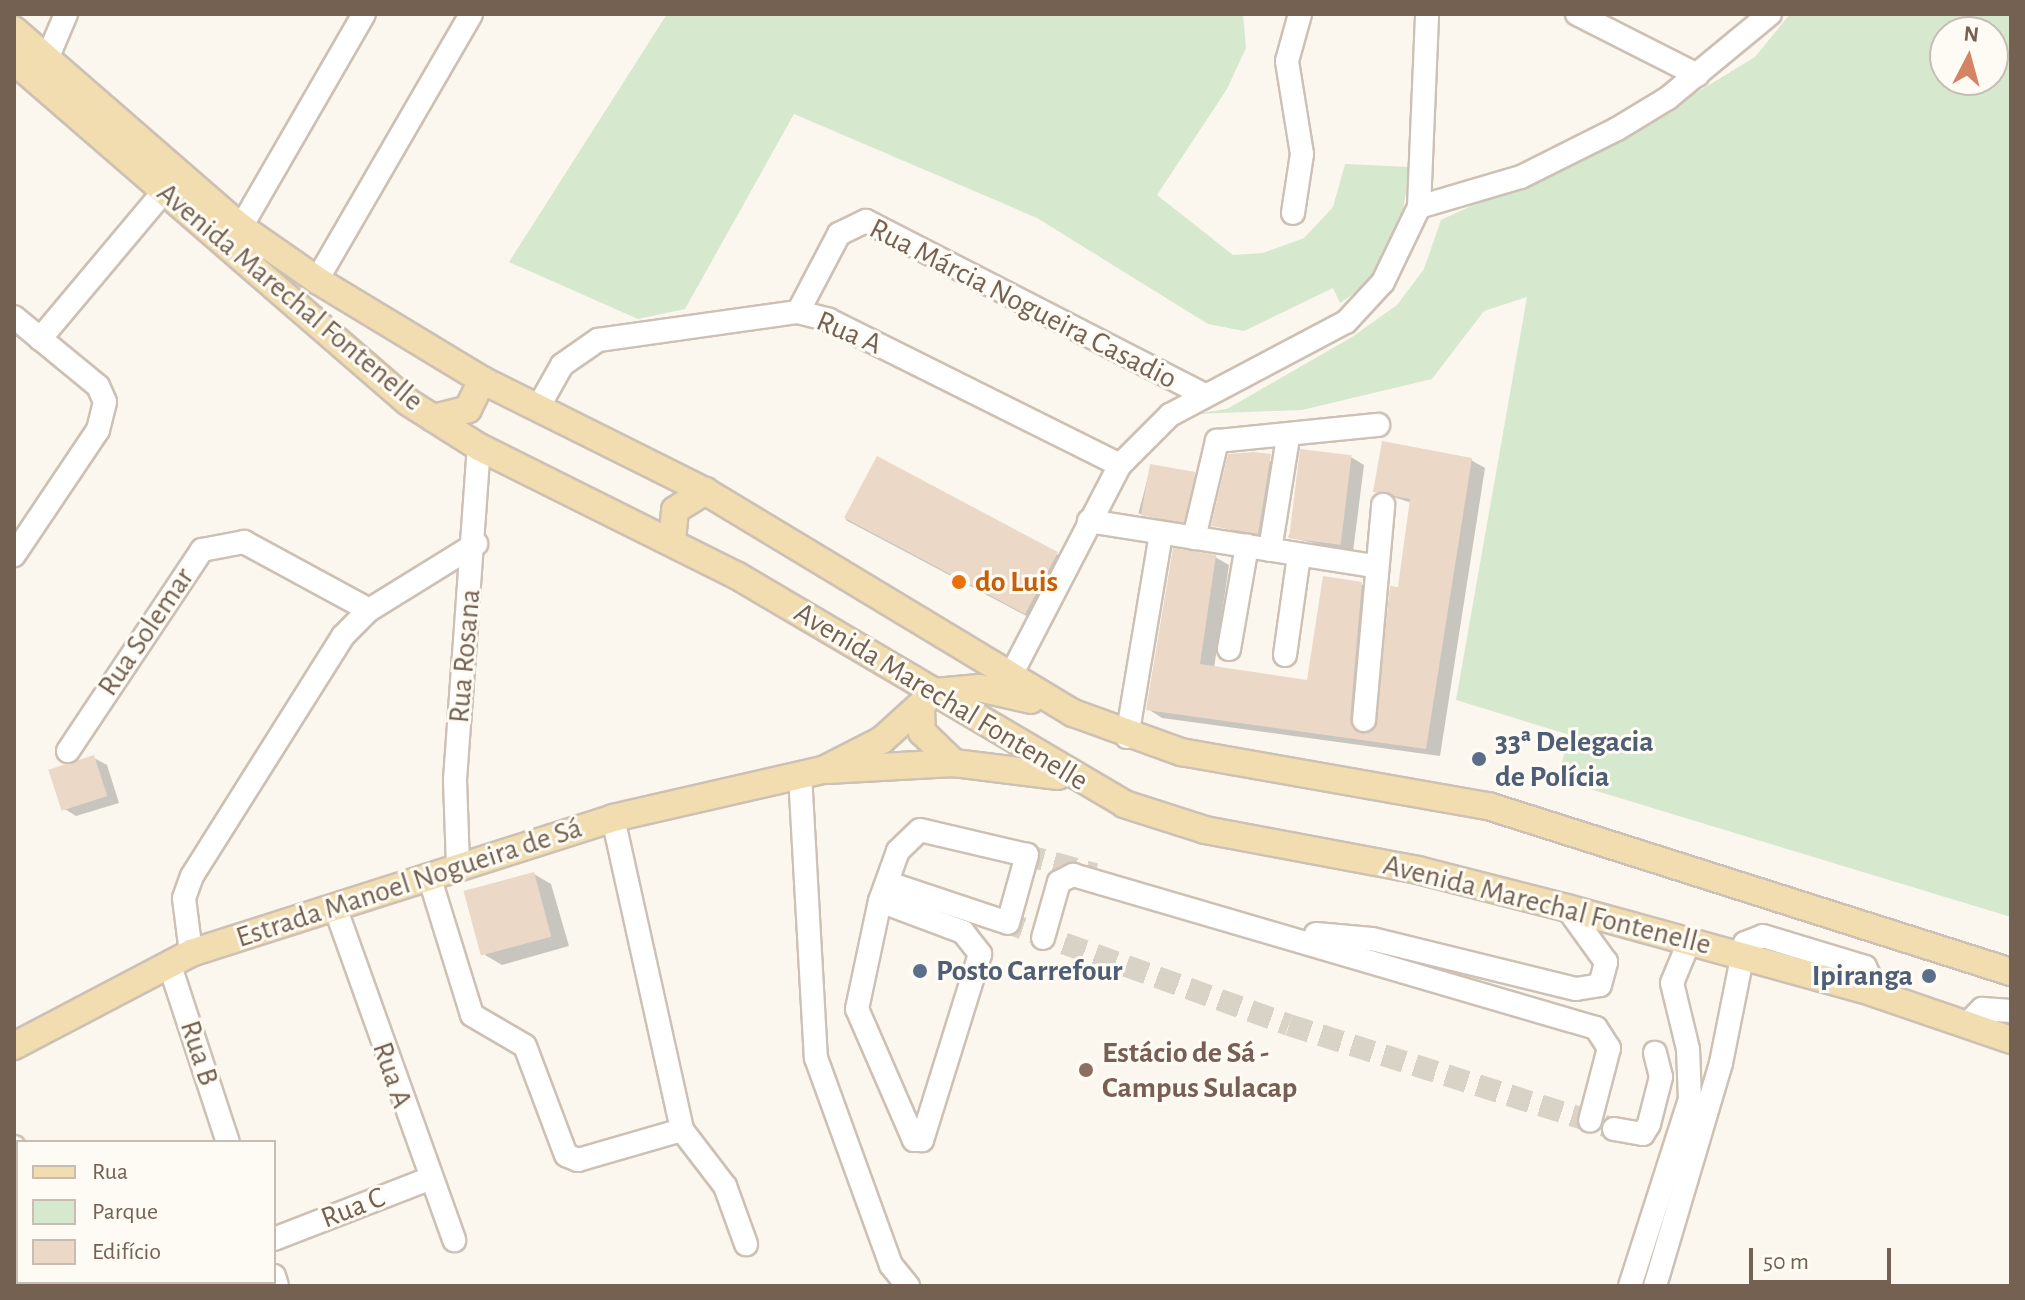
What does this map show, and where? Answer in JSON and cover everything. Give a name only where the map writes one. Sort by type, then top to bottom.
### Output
[{"type":"main road","name":"Avenida Marechal Fontenelle","points":[[14,30],[241,227],[317,280],[482,380],[705,491],[1073,713],[1127,737],[1249,766],[1488,806],[2011,972]]},
{"type":"main road","name":"Avenida Marechal Fontenelle","points":[[14,61],[433,418],[479,447],[672,540],[928,700],[1079,782],[1205,830],[1418,870],[1567,908],[1878,994],[2011,1040]]},
{"type":"main road","points":[[433,418],[468,409],[482,380]]},
{"type":"main road","points":[[672,540],[675,510],[705,491]]},
{"type":"main road","points":[[954,763],[922,732],[928,700],[979,688],[1073,713]]},
{"type":"main road","name":"Estrada Manoel Nogueira de Sá","points":[[811,772],[882,740],[928,700]]},
{"type":"main road","name":"Estrada Manoel Nogueira de Sá","points":[[14,1046],[180,958],[613,818],[811,772],[954,763],[1079,782]]},
{"type":"street","points":[[47,59],[66,14]]},
{"type":"street","points":[[241,227],[364,14]]},
{"type":"street","points":[[317,280],[471,14]]},
{"type":"street","points":[[1293,213],[1302,154],[1287,61],[1300,14]]},
{"type":"street","points":[[1010,677],[1120,465],[1202,394],[1346,322],[1383,282],[1419,207],[1427,14]]},
{"type":"street","points":[[1577,14],[1697,75]]},
{"type":"street","points":[[1419,207],[1521,177],[1617,129],[1697,75],[1770,14]]},
{"type":"street","points":[[40,339],[164,191]]},
{"type":"street","name":"Rua Márcia Nogueira Casadio","points":[[798,312],[839,234],[866,221],[1202,394]]},
{"type":"street","name":"Rua A","points":[[539,406],[562,365],[598,340],[798,312],[829,320],[1120,465]]},
{"type":"street","points":[[14,317],[98,386],[105,402],[98,430],[14,555]]},
{"type":"street","points":[[1194,538],[1217,441],[1288,438],[1378,425]]},
{"type":"street","points":[[1270,550],[1288,438]]},
{"type":"street","name":"Rua Rosana","points":[[458,866],[455,780],[476,544],[479,447]]},
{"type":"street","points":[[1364,720],[1380,586],[1374,566],[1383,505]]},
{"type":"street","points":[[1089,521],[1374,566]]},
{"type":"street","points":[[1127,737],[1161,534]]},
{"type":"street","name":"Rua Solemar","points":[[68,751],[202,550],[244,542],[369,610]]},
{"type":"street","name":"Rua B","points":[[227,1140],[180,958],[184,898],[192,876],[343,636],[369,610],[476,544]]},
{"type":"street","points":[[1229,649],[1247,546]]},
{"type":"street","points":[[1285,655],[1299,555]]},
{"type":"street","points":[[811,772],[816,1058],[891,1265],[908,1286]]},
{"type":"street","points":[[613,818],[682,1130],[725,1186],[746,1244]]},
{"type":"street","points":[[884,892],[963,932],[980,954],[922,1140],[914,1140],[857,1009],[884,892],[908,834],[920,830],[1025,854],[1005,922],[884,892]]},
{"type":"street","points":[[1043,938],[1059,882],[1073,875],[1596,1028],[1609,1048],[1590,1121]]},
{"type":"street","points":[[429,876],[472,1015],[517,1037],[542,1088],[570,1159],[682,1130]]},
{"type":"street","name":"Rua A","points":[[335,907],[454,1240]]},
{"type":"street","points":[[1296,929],[1372,939],[1576,989],[1600,985],[1606,962],[1567,908]]},
{"type":"street","points":[[1630,1286],[1690,1099],[1688,1049],[1672,983],[1689,942]]},
{"type":"street","points":[[1655,1286],[1746,957]]},
{"type":"street","points":[[1966,1025],[1982,1009],[2011,1011]]},
{"type":"street","points":[[1614,1129],[1643,1134],[1649,1124],[1661,1077],[1655,1053]]},
{"type":"street","name":"Rua C","points":[[276,1238],[431,1178]]},
{"type":"green space","points":[[667,14],[1243,14],[1246,48],[1227,89],[1157,195],[1233,255],[1263,253],[1304,238],[1333,207],[1345,164],[1410,167],[1398,242],[1366,285],[1340,303],[1333,288],[1244,331],[1208,324],[1037,218],[794,114],[685,309],[638,319],[509,262]]},
{"type":"green space","points":[[1790,14],[2011,14],[2011,917],[1557,779],[1570,735],[1456,700],[1527,297],[1484,311],[1432,379],[1302,410],[1195,414],[1227,409],[1352,337],[1397,305],[1424,269],[1441,220],[1638,128],[1755,57]]},
{"type":"building","points":[[1382,441],[1472,458],[1426,749],[1146,710],[1173,548],[1216,555],[1200,664],[1307,680],[1323,576],[1362,582],[1350,720],[1362,734],[1375,729],[1390,586],[1398,587],[1410,499],[1373,492]]},
{"type":"building","points":[[1300,449],[1352,455],[1341,545],[1289,538]]},
{"type":"building","points":[[1228,454],[1271,454],[1258,534],[1211,526]]},
{"type":"building","points":[[877,456],[1058,552],[1025,614],[844,518]]},
{"type":"building","points":[[1150,464],[1195,472],[1186,523],[1141,515]]},
{"type":"building","points":[[94,755],[107,796],[62,811],[48,770]]},
{"type":"building","points":[[534,872],[551,937],[481,956],[463,891]]},
{"type":"tunnel","points":[[1022,854],[1095,874]]},
{"type":"tunnel","points":[[1002,921],[1289,1025],[1614,1129]]},
{"type":"place","name":"do Luis","points":[[959,582]]},
{"type":"place","name":"33ª Delegacia de Polícia","points":[[1479,759]]},
{"type":"place","name":"Posto Carrefour","points":[[920,971]]},
{"type":"place","name":"Ipiranga","points":[[1929,976]]},
{"type":"place","name":"Estácio de Sá - Campus Sulacap","points":[[1086,1070]]}]
